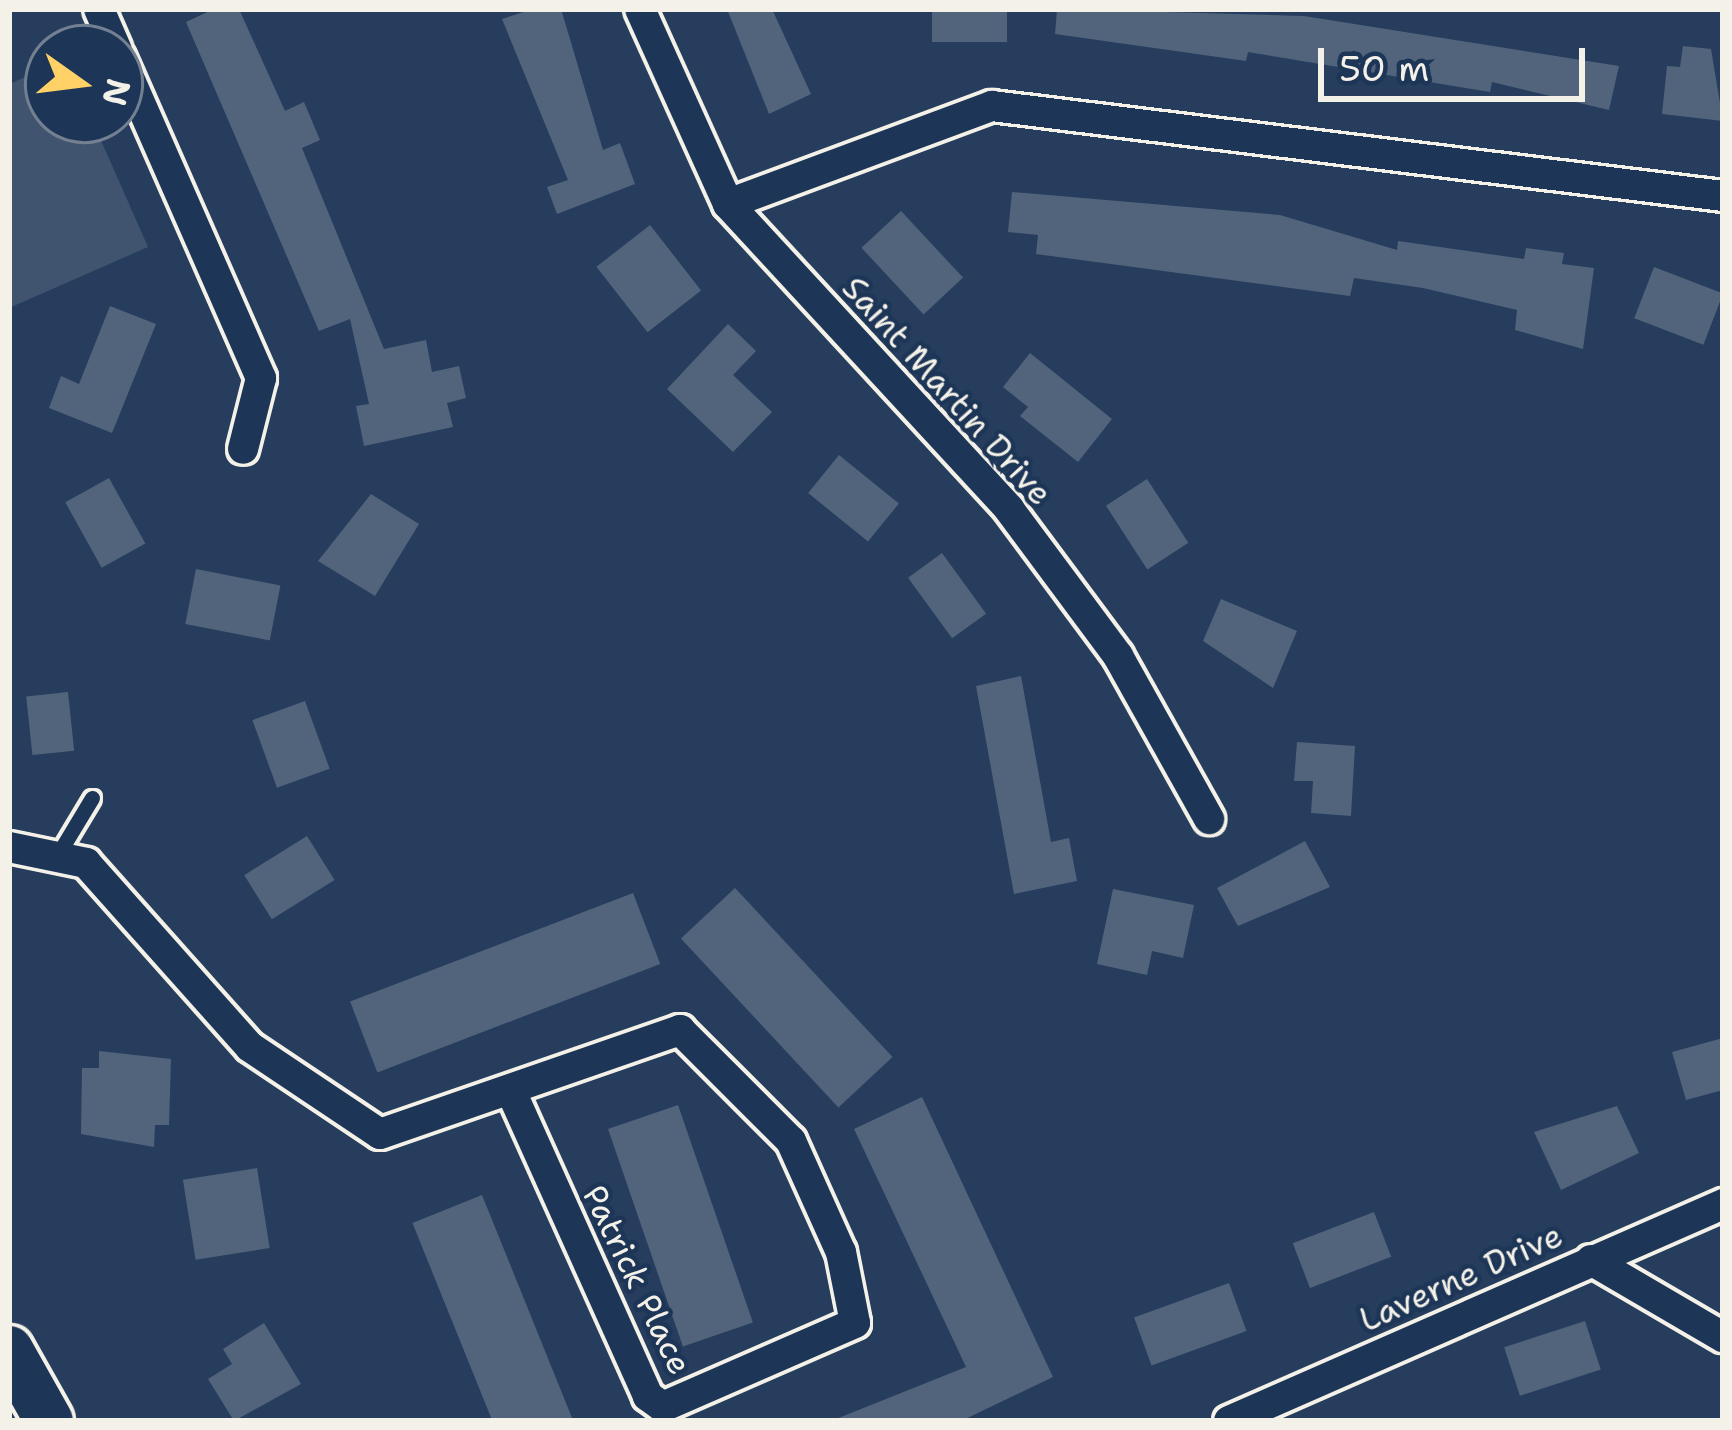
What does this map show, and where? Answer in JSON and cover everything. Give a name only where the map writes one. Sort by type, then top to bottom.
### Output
[{"type":"main road","points":[[13,1364],[49,1421]]},
{"type":"street","name":"Saint Martin Drive","points":[[640,9],[728,204],[1010,509],[1118,656],[1209,819]]},
{"type":"street","points":[[728,204],[992,106],[1723,196]]},
{"type":"street","points":[[144,112],[261,378],[243,449]]},
{"type":"street","name":"Patrick Place","points":[[9,847],[60,851],[103,876],[250,1047],[371,1130],[512,1091],[680,1030],[791,1142],[841,1252],[855,1323],[663,1407],[648,1396],[512,1091]]},
{"type":"street","name":"Laverne Drive","points":[[1229,1421],[1723,1204]]},
{"type":"street","points":[[1591,1260],[1723,1337]]},
{"type":"lane","points":[[60,851],[92,798]]},
{"type":"shaded area","points":[[24,77],[24,144],[103,144],[148,247],[9,308],[9,84]]},
{"type":"building","points":[[214,9],[239,9],[285,111],[304,102],[320,140],[302,148],[384,349],[426,340],[432,372],[459,366],[466,398],[447,403],[453,427],[364,446],[356,406],[369,404],[350,319],[319,331],[186,22]]},
{"type":"building","points":[[533,9],[561,9],[603,150],[620,143],[635,184],[557,214],[547,187],[568,180],[502,19]]},
{"type":"building","points":[[727,9],[772,9],[811,94],[769,114]]},
{"type":"building","points":[[932,9],[1007,9],[1007,42],[932,42]]},
{"type":"building","points":[[1057,9],[1304,16],[1619,66],[1609,110],[1492,82],[1490,92],[1248,52],[1246,61],[1055,34]]},
{"type":"building","points":[[1683,46],[1711,49],[1723,121],[1662,114],[1667,66],[1680,67]]},
{"type":"building","points":[[1012,192],[1280,215],[1397,250],[1398,241],[1524,259],[1526,248],[1564,253],[1562,264],[1594,268],[1583,349],[1515,330],[1517,310],[1423,288],[1354,278],[1350,296],[1036,254],[1038,235],[1008,232]]},
{"type":"building","points":[[901,211],[963,278],[924,314],[862,248]]},
{"type":"building","points":[[650,225],[701,290],[648,332],[596,267]]},
{"type":"building","points":[[1654,267],[1723,293],[1703,345],[1634,318]]},
{"type":"building","points":[[110,306],[156,324],[112,433],[49,408],[61,376],[79,384]]},
{"type":"building","points":[[728,324],[756,351],[733,375],[772,412],[733,452],[667,389]]},
{"type":"building","points":[[1030,353],[1112,419],[1078,462],[1020,416],[1028,407],[1003,387]]},
{"type":"building","points":[[839,455],[899,503],[868,542],[808,493]]},
{"type":"building","points":[[109,478],[145,544],[102,568],[65,502]]},
{"type":"building","points":[[1147,479],[1188,543],[1147,569],[1106,506]]},
{"type":"building","points":[[371,494],[419,524],[375,596],[318,561]]},
{"type":"building","points":[[942,553],[986,614],[952,638],[908,578]]},
{"type":"building","points":[[196,569],[280,585],[270,640],[185,624]]},
{"type":"building","points":[[1221,599],[1297,631],[1273,688],[1203,641]]},
{"type":"building","points":[[1021,676],[1051,842],[1069,838],[1077,881],[1014,894],[976,686]]},
{"type":"building","points":[[68,692],[74,751],[32,755],[26,696]]},
{"type":"building","points":[[305,701],[330,769],[277,788],[252,720]]},
{"type":"building","points":[[1297,742],[1355,746],[1351,816],[1311,813],[1313,781],[1294,781]]},
{"type":"building","points":[[307,836],[335,880],[272,919],[244,875]]},
{"type":"building","points":[[1305,841],[1330,887],[1238,926],[1217,888]]},
{"type":"building","points":[[735,888],[893,1057],[838,1107],[681,938]]},
{"type":"building","points":[[1113,889],[1194,905],[1183,958],[1152,951],[1147,975],[1097,964]]},
{"type":"building","points":[[633,893],[660,964],[377,1073],[350,1002]]},
{"type":"building","points":[[1723,1038],[1723,1090],[1686,1100],[1672,1052]]},
{"type":"building","points":[[99,1051],[171,1059],[169,1125],[155,1125],[154,1147],[81,1134],[82,1068],[99,1068]]},
{"type":"building","points":[[922,1097],[1053,1377],[961,1421],[831,1421],[966,1367],[854,1129]]},
{"type":"building","points":[[678,1105],[753,1322],[683,1347],[608,1129]]},
{"type":"building","points":[[1617,1106],[1639,1153],[1561,1190],[1534,1132]]},
{"type":"building","points":[[257,1168],[270,1248],[196,1260],[183,1180]]},
{"type":"building","points":[[482,1195],[573,1421],[492,1421],[412,1223]]},
{"type":"building","points":[[1374,1212],[1391,1257],[1310,1288],[1293,1243]]},
{"type":"building","points":[[1229,1283],[1246,1331],[1152,1365],[1134,1318]]},
{"type":"building","points":[[1585,1321],[1601,1370],[1520,1396],[1504,1347]]},
{"type":"building","points":[[264,1323],[301,1384],[234,1421],[208,1379],[232,1364],[223,1349]]}]
